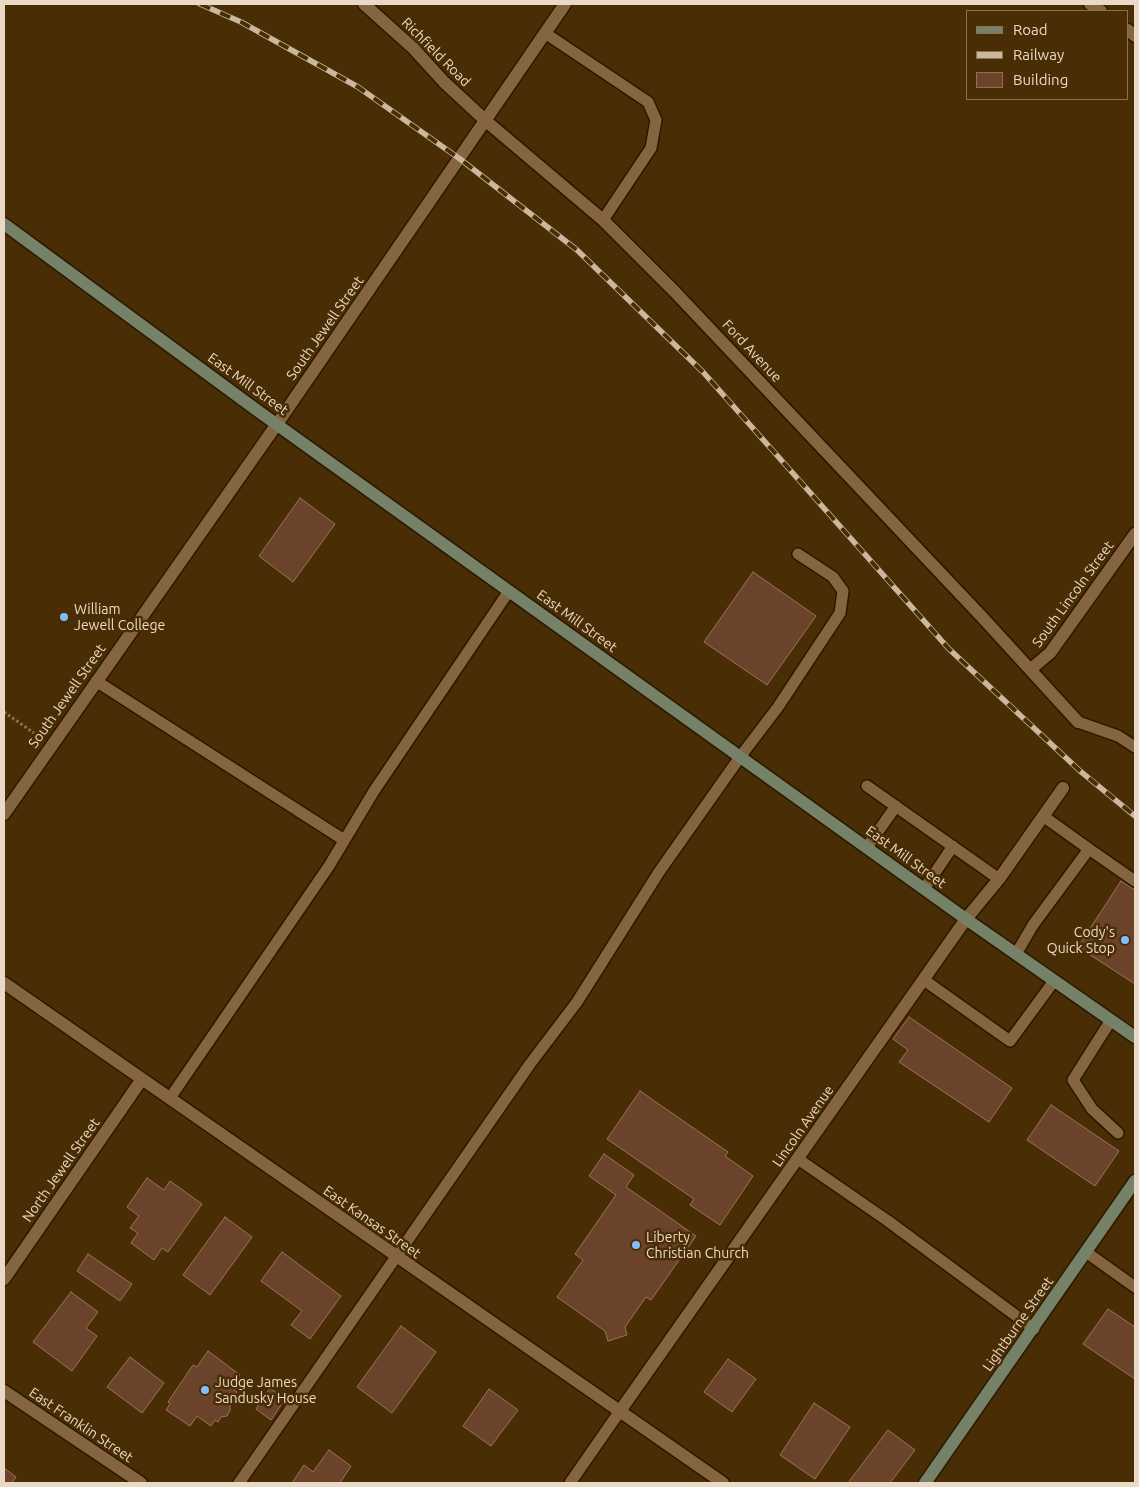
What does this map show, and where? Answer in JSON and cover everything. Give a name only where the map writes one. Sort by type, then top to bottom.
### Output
[{"type":"main road","name":"East Mill Street","points":[[4,224],[509,591],[966,919],[1135,1037]]},
{"type":"main road","name":"Lightburne Street","points":[[925,1483],[1034,1329],[1135,1181]]},
{"type":"street","name":"Richfield Road","points":[[364,4],[413,48],[444,82],[486,122]]},
{"type":"street","name":"South Jewell Street","points":[[4,814],[278,424],[565,4]]},
{"type":"street","name":"Ford Avenue","points":[[486,122],[603,220],[675,292],[1031,669],[1078,722]]},
{"type":"street","name":"South Lincoln Street","points":[[1031,669],[1050,653],[1135,534]]},
{"type":"street","name":"Lincoln Avenue","points":[[620,1412],[966,919],[999,879],[1064,788]]},
{"type":"street","name":"East Kansas Street","points":[[4,983],[723,1483]]},
{"type":"street","name":"North Jewell Street","points":[[4,1278],[142,1079]]},
{"type":"street","name":"East Franklin Street","points":[[4,1391],[141,1483]]},
{"type":"lane","points":[[545,33],[648,102],[656,120],[651,148],[603,220]]},
{"type":"lane","points":[[239,1483],[530,1064],[577,1002],[659,872],[740,757],[778,707],[840,613],[843,591],[833,577],[798,554]]},
{"type":"lane","points":[[170,1098],[329,866],[374,791],[509,591]]},
{"type":"lane","points":[[96,681],[344,840]]},
{"type":"lane","points":[[1078,722],[1118,736],[1135,747]]},
{"type":"lane","points":[[867,786],[999,879]]},
{"type":"lane","points":[[867,848],[896,806]]},
{"type":"lane","points":[[1044,816],[1135,881]]},
{"type":"lane","points":[[924,888],[953,846]]},
{"type":"lane","points":[[1016,954],[1033,925],[1089,849]]},
{"type":"lane","points":[[924,980],[1010,1041],[1054,981]]},
{"type":"lane","points":[[1111,1020],[1073,1080],[1092,1110],[1118,1133]]},
{"type":"lane","points":[[798,1159],[888,1220],[1034,1329]]},
{"type":"lane","points":[[1086,1252],[1135,1287]]},
{"type":"lane","name":"Lincoln Avenue","points":[[570,1483],[620,1412]]},
{"type":"path","points":[[4,712],[34,733]]},
{"type":"building","points":[[300,498],[335,524],[293,582],[259,556]]},
{"type":"building","points":[[753,572],[816,616],[767,685],[704,642]]},
{"type":"building","points":[[1121,881],[1135,890],[1135,984],[1078,947]]},
{"type":"building","points":[[909,1017],[1012,1088],[989,1122],[899,1062],[908,1050],[893,1039]]},
{"type":"building","points":[[640,1091],[728,1152],[725,1156],[753,1176],[720,1225],[690,1205],[694,1199],[607,1139]]},
{"type":"building","points":[[1051,1105],[1119,1151],[1095,1186],[1027,1140]]},
{"type":"building","name":"Liberty Christian Church","points":[[604,1154],[634,1175],[626,1187],[696,1236],[651,1300],[646,1297],[625,1327],[627,1335],[608,1341],[605,1331],[557,1297],[583,1260],[575,1254],[616,1195],[589,1176]]},
{"type":"building","points":[[147,1178],[164,1190],[170,1181],[202,1204],[168,1252],[162,1248],[154,1260],[131,1243],[138,1233],[130,1228],[139,1216],[127,1207]]},
{"type":"building","points":[[225,1217],[252,1237],[210,1295],[183,1275]]},
{"type":"building","points":[[282,1252],[341,1296],[310,1339],[291,1325],[302,1311],[261,1281]]},
{"type":"building","points":[[88,1254],[132,1284],[120,1301],[77,1271]]},
{"type":"building","points":[[71,1292],[98,1312],[86,1328],[97,1336],[72,1371],[33,1342]]},
{"type":"building","points":[[1108,1309],[1135,1327],[1135,1379],[1083,1344]]},
{"type":"building","points":[[401,1326],[436,1352],[392,1413],[357,1387]]},
{"type":"building","name":"Judge James Sandusky House","points":[[208,1351],[240,1375],[232,1388],[237,1392],[230,1401],[230,1410],[227,1416],[221,1417],[218,1422],[215,1420],[211,1426],[197,1416],[190,1426],[166,1410],[170,1404],[168,1402],[193,1365],[197,1367]]},
{"type":"building","points":[[130,1357],[164,1383],[142,1413],[107,1387]]},
{"type":"building","points":[[728,1359],[756,1379],[732,1412],[704,1392]]},
{"type":"building","points":[[270,1388],[285,1399],[271,1420],[256,1409]]},
{"type":"building","points":[[489,1389],[518,1410],[491,1446],[463,1426]]},
{"type":"building","points":[[814,1403],[850,1427],[815,1479],[780,1455]]},
{"type":"building","points":[[888,1430],[915,1450],[890,1483],[848,1483]]},
{"type":"building","points":[[329,1450],[351,1466],[340,1483],[292,1483],[304,1465],[313,1472]]},
{"type":"building","points":[[4,1468],[16,1477],[12,1483],[4,1483]]},
{"type":"railway","points":[[200,4],[241,22],[358,87],[460,159],[577,250],[703,372],[949,649],[1079,770],[1135,816]]},
{"type":"place","name":"William Jewell College","points":[[64,617]]},
{"type":"place","name":"Cody's Quick Stop","points":[[1125,940]]},
{"type":"place","name":"Liberty Christian Church","points":[[636,1245]]},
{"type":"place","name":"Judge James Sandusky House","points":[[205,1390]]}]
